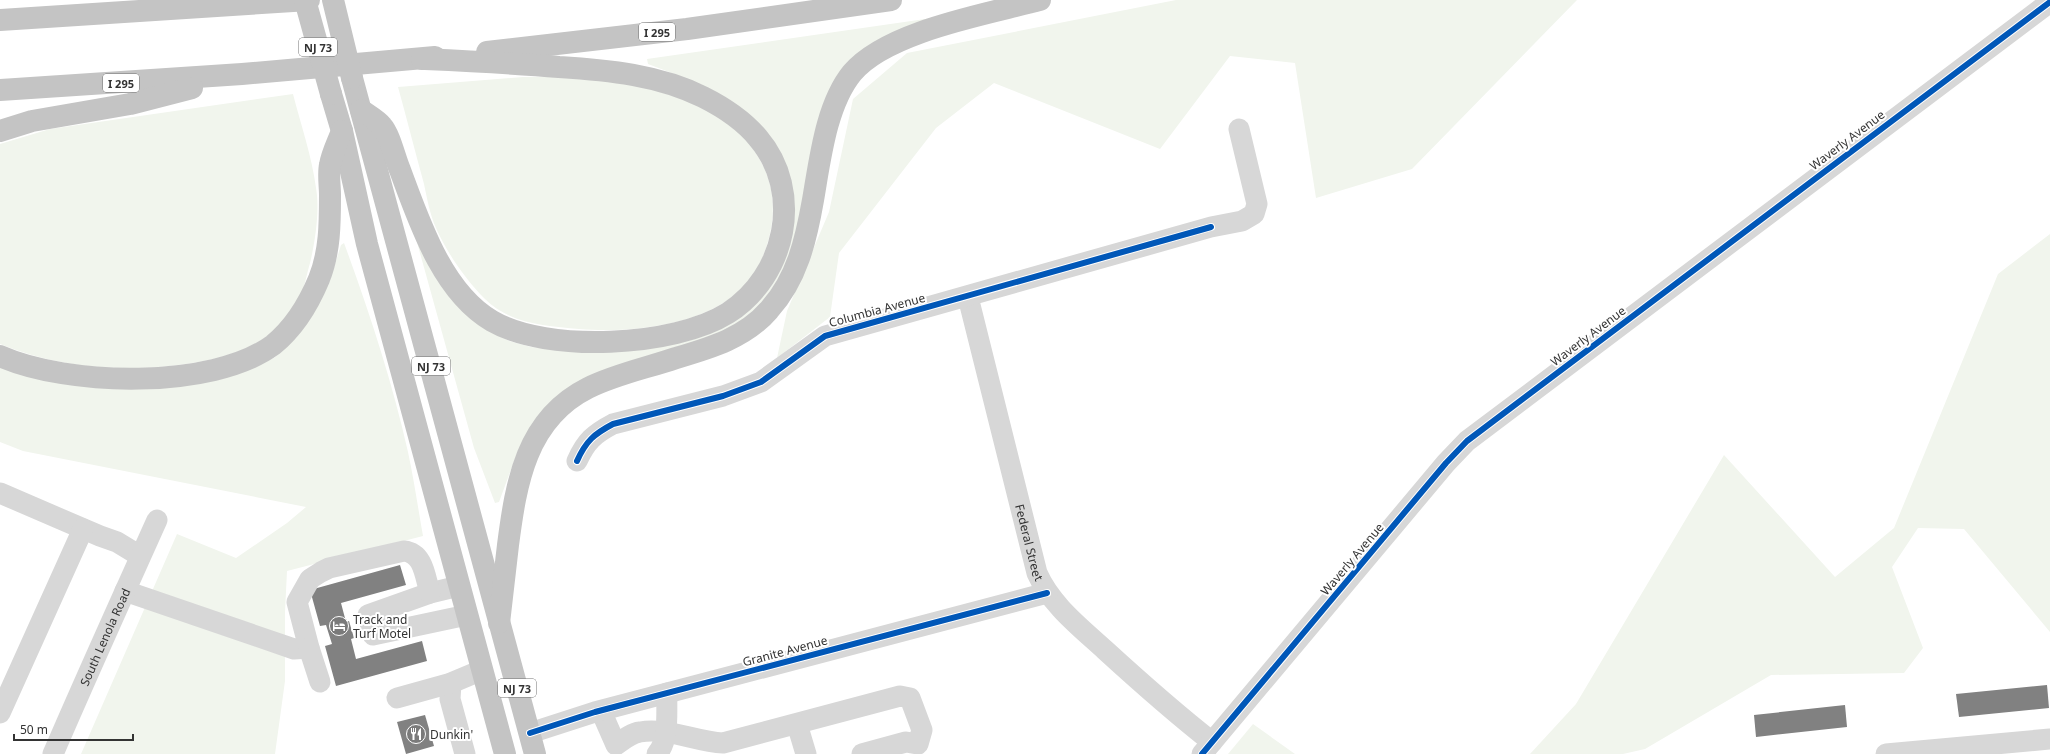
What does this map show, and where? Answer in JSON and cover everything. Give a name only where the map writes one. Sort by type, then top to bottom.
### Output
[{"type":"highway","points":[[159,0],[224,7]]},
{"type":"highway","name":"NJ 73","points":[[305,0],[342,131],[367,244],[505,754]]},
{"type":"highway","points":[[0,20],[224,7],[309,0]]},
{"type":"highway","name":"NJ 73","points":[[333,0],[352,78],[535,754]]},
{"type":"highway","name":"I 295","points":[[0,90],[242,74],[422,59],[687,29],[891,0]]},
{"type":"highway","points":[[499,623],[513,504],[520,471],[531,444],[548,420],[567,401],[588,388],[730,340],[757,323],[768,311],[779,298],[796,268],[808,231],[828,126],[839,96],[852,74],[864,62],[878,51],[940,27],[1040,0]]},
{"type":"highway","points":[[361,110],[383,127],[421,226],[451,280],[469,302],[491,320],[518,333],[549,340],[582,342],[618,341],[682,332],[727,314],[751,295],[769,272],[780,246],[783,231],[783,190],[774,163],[760,139],[729,112],[703,96],[675,86],[610,70],[422,59]]},
{"type":"highway","points":[[0,131],[32,121],[130,104],[242,74]]},
{"type":"highway","points":[[0,356],[52,371],[98,378],[136,379],[206,372],[236,364],[255,356],[272,345],[286,334],[304,309],[320,278],[329,243],[330,166],[342,131]]},
{"type":"street","name":"Waverly Avenue","points":[[1207,748],[1446,463],[1467,441],[2050,2]]},
{"type":"street","name":"Columbia Avenue","points":[[577,462],[584,446],[592,437],[613,424],[723,396],[761,382],[826,336],[1211,228],[1242,221],[1254,214],[1257,204],[1239,129]]},
{"type":"street","name":"Federal Street","points":[[968,297],[1036,573],[1047,594],[1074,621],[1168,706],[1207,748]]},
{"type":"street","points":[[0,493],[117,542],[140,556]]},
{"type":"street","name":"South Lenola Road","points":[[54,754],[157,520]]},
{"type":"street","points":[[0,713],[83,529]]},
{"type":"street","points":[[320,682],[297,602],[310,579],[321,572],[336,566],[404,551],[415,554],[420,562],[430,593]]},
{"type":"street","points":[[459,586],[430,593],[368,615],[374,635],[467,615]]},
{"type":"street","points":[[125,590],[294,649],[309,648]]},
{"type":"street","name":"Granite Avenue","points":[[530,733],[601,710],[1047,594]]},
{"type":"street","points":[[397,698],[451,683],[482,670]]},
{"type":"street","points":[[451,683],[450,699],[465,754]]},
{"type":"street","points":[[657,754],[661,749],[665,733],[667,693]]},
{"type":"street","points":[[601,710],[615,751],[639,732],[665,733],[708,743],[723,743],[900,696],[907,696],[913,701],[922,730],[919,749],[906,742],[862,754]]},
{"type":"street","points":[[797,724],[806,754]]},
{"type":"street","points":[[1886,754],[2050,739]]},
{"type":"shaded area","points":[[1176,0],[1577,0],[1412,169],[1316,198],[1295,63],[1230,56],[1160,149],[994,83],[936,128],[839,253],[830,317],[777,358],[787,311],[829,212],[853,99],[907,53]]},
{"type":"shaded area","points":[[932,18],[862,50],[791,258],[761,307],[732,329],[604,372],[519,448],[499,502],[495,503],[474,448],[415,235],[490,331],[509,341],[531,347],[570,351],[750,308],[769,287],[783,263],[785,165],[677,75],[648,64],[647,59]]},
{"type":"shaded area","points":[[523,77],[587,77],[617,81],[694,102],[735,129],[749,144],[761,161],[769,180],[773,200],[772,222],[767,245],[757,269],[748,282],[729,299],[696,316],[677,322],[636,329],[597,330],[541,325],[517,319],[506,314],[485,299],[458,266],[440,237],[434,223],[398,87]]},
{"type":"shaded area","points":[[293,94],[314,176],[317,196],[317,216],[312,255],[301,295],[291,313],[279,327],[263,339],[246,348],[227,355],[188,364],[148,368],[83,366],[41,358],[0,344],[0,144],[50,129]]},
{"type":"shaded area","points":[[2050,234],[2050,632],[1964,529],[1918,528],[1892,567],[1923,648],[1904,673],[1771,675],[1645,749],[1623,754],[1530,754],[1576,704],[1724,455],[1835,577],[1894,528],[1998,274]]},
{"type":"shaded area","points":[[344,243],[371,320],[395,399],[408,452],[423,536],[287,571],[285,612],[285,681],[275,754],[81,754],[177,534],[236,558],[287,523],[306,507],[23,451],[0,442],[0,366],[50,381],[120,389],[203,382],[274,358],[296,338],[312,316],[330,280],[341,245]]},
{"type":"shaded area","points":[[1253,724],[1295,754],[1228,754]]},
{"type":"building","name":"Track and Turf Motel","points":[[400,565],[406,585],[341,603],[346,622],[349,621],[354,638],[351,639],[356,659],[422,641],[427,661],[336,686],[325,646],[332,644],[326,625],[320,626],[310,590]]},
{"type":"building","points":[[2047,685],[2049,708],[1959,717],[1956,694]]},
{"type":"building","points":[[1845,705],[1847,727],[1756,737],[1754,715]]},
{"type":"building","name":"Dunkin'","points":[[425,715],[434,746],[406,754],[397,722]]},
{"type":"cycle path","points":[[1202,754],[1446,463],[1467,441],[2050,2]]},
{"type":"cycle path","points":[[577,461],[587,443],[601,431],[613,424],[723,396],[761,382],[825,336],[1211,227]]},
{"type":"cycle path","points":[[530,733],[595,712],[1047,593]]},
{"type":"place","name":"Track and Turf Motel","points":[[339,626]]},
{"type":"place","name":"Dunkin'","points":[[416,734]]}]
